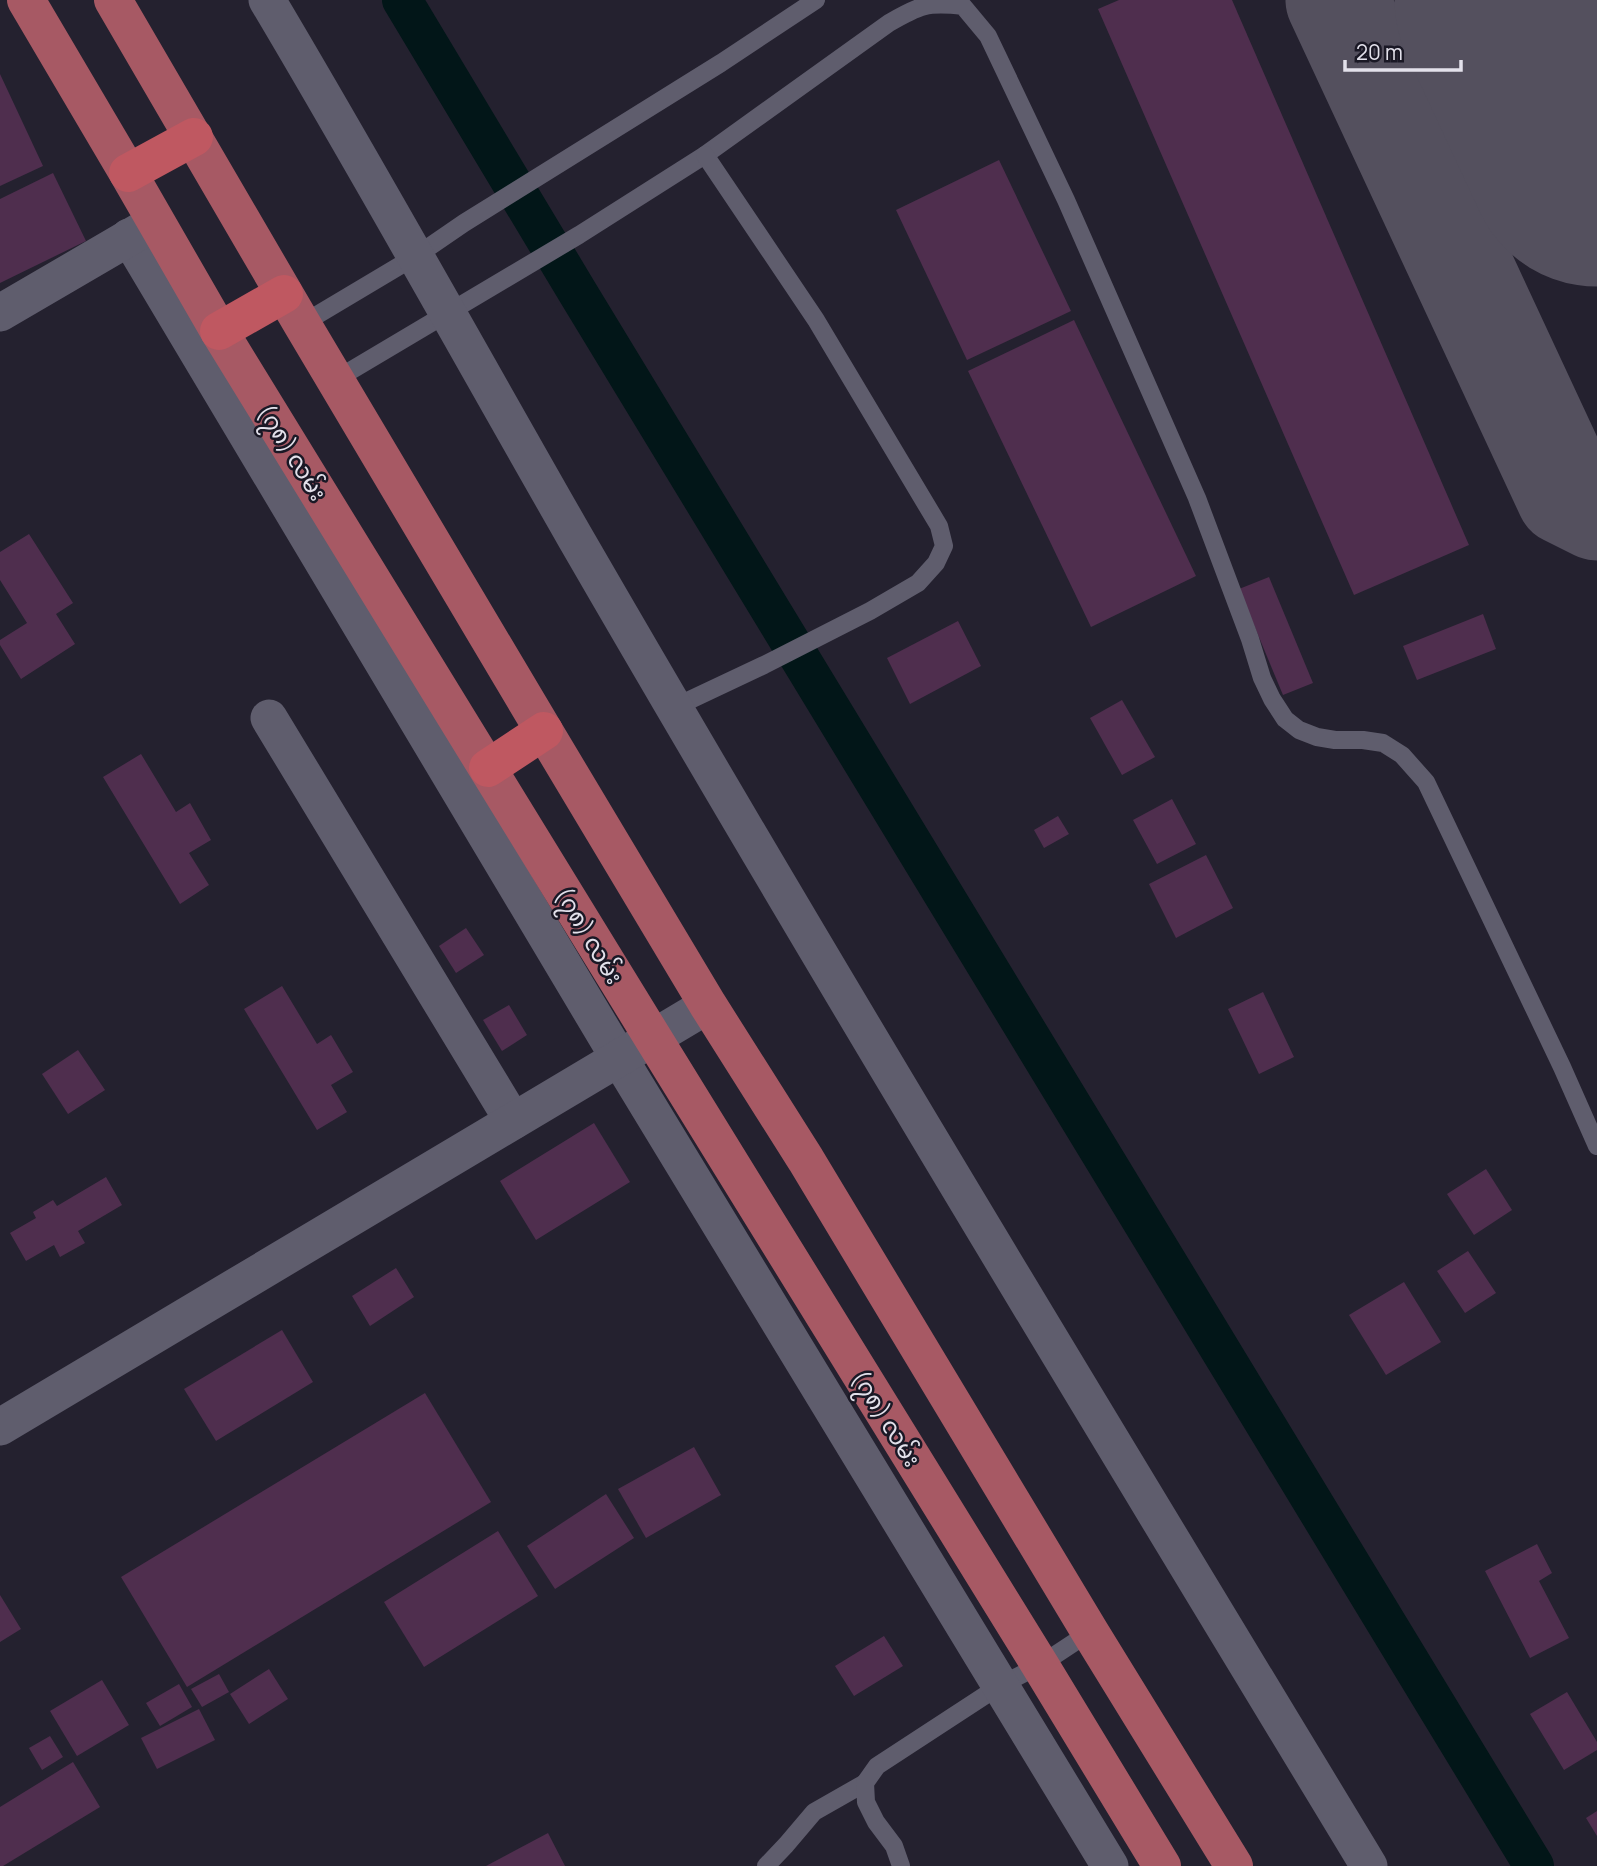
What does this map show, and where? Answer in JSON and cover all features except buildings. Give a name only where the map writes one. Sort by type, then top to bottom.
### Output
[{"type":"highway","points":[[128,173],[194,137]]},
{"type":"highway","points":[[219,331],[293,309]]},
{"type":"highway","points":[[488,768],[544,731]]},
{"type":"main road","name":"(၇၈) လမ်း","points":[[26,0],[128,173],[142,230],[219,331],[1162,1866]]},
{"type":"main road","points":[[113,0],[335,380],[708,1005],[806,1160],[1234,1866]]},
{"type":"street","points":[[267,0],[358,154],[575,537],[931,1143],[1370,1866]]},
{"type":"street","points":[[0,313],[142,230],[620,1058],[1110,1866]]},
{"type":"street","points":[[269,718],[513,1121]]},
{"type":"street","points":[[0,1427],[708,1005]]},
{"type":"lane","points":[[293,309],[416,256],[816,0]]},
{"type":"lane","points":[[335,380],[579,235],[705,155],[889,23],[918,6],[963,6],[988,36],[1066,200],[1197,498],[1272,699],[1285,719],[1299,730],[1335,740],[1383,743],[1402,755],[1426,782],[1562,1066],[1597,1146]]},
{"type":"lane","points":[[675,707],[870,611],[918,583],[936,563],[944,546],[939,526],[816,320],[705,155]]},
{"type":"lane","points":[[766,1866],[814,1812],[865,1783],[877,1766],[1001,1685],[1040,1665],[1090,1632]]},
{"type":"lane","points":[[865,1783],[866,1802],[876,1822],[894,1846],[901,1866]]},
{"type":"waterway","points":[[402,0],[1534,1866]]},
{"type":"taxiway","points":[[1337,0],[1567,494],[1597,509]]},
{"type":"runway","points":[[1524,0],[1597,157]]}]
